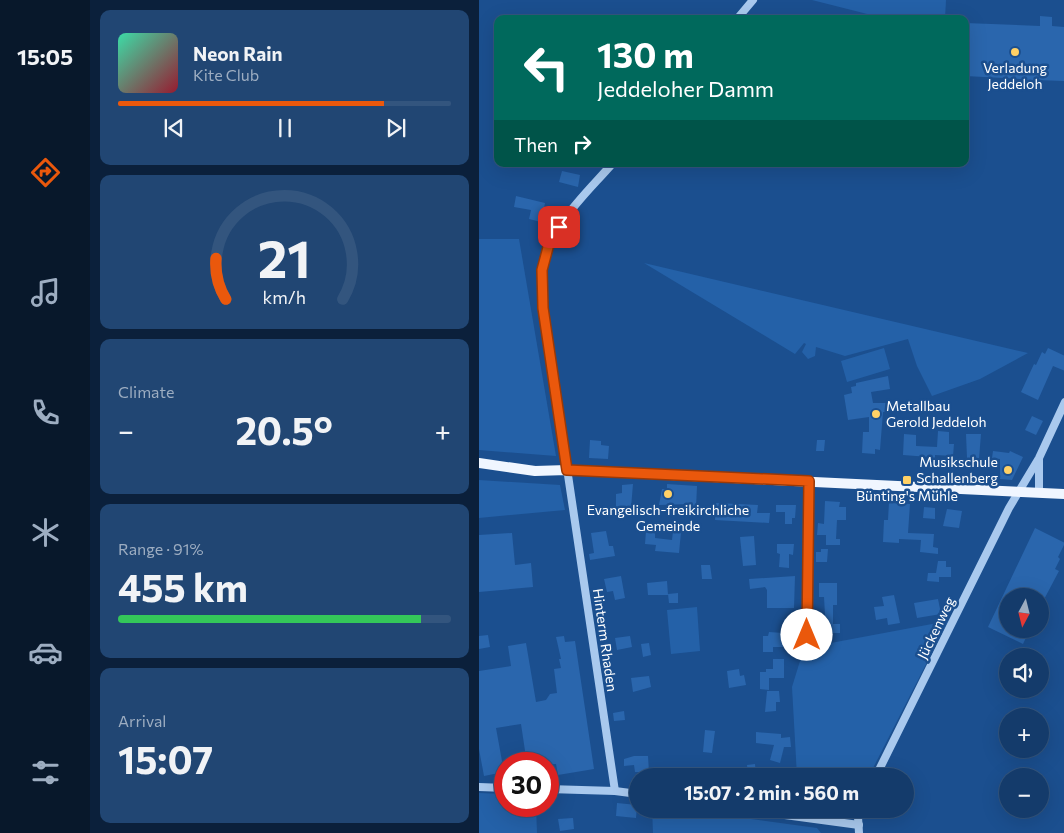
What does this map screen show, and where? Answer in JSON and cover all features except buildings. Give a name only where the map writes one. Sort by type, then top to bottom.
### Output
[{"type":"main road","points":[[479,463],[535,471],[567,470],[1064,494]]},
{"type":"street","points":[[740,15],[753,0]]},
{"type":"street","name":"Hinterm Rhaden","points":[[609,167],[569,214],[550,240],[542,270],[543,308],[615,791]]},
{"type":"street","name":"Jückenweg","points":[[880,768],[1019,491],[1039,458],[1064,402]]},
{"type":"street","points":[[1039,458],[1039,492]]},
{"type":"street","points":[[807,635],[809,481]]},
{"type":"street","points":[[479,787],[494,788]]},
{"type":"street","points":[[559,789],[629,793]]},
{"type":"street","points":[[793,818],[859,829]]},
{"type":"shaded area","points":[[812,0],[946,0],[945,15],[871,15]]},
{"type":"shaded area","points":[[479,239],[519,239],[556,456],[479,450]]},
{"type":"shaded area","points":[[644,263],[1028,353],[980,379],[932,396],[917,366],[908,339],[845,356],[816,347],[815,356],[808,359],[802,352],[806,344],[804,343],[795,354]]},
{"type":"shaded area","points":[[884,348],[890,369],[847,382],[841,361]]},
{"type":"shaded area","points":[[479,480],[560,485],[565,510],[479,518]]},
{"type":"shaded area","points":[[697,607],[700,651],[671,654],[667,610]]},
{"type":"shaded area","points":[[948,621],[873,768],[797,768],[792,687],[804,648]]},
{"type":"shaded area","points":[[479,793],[494,794],[494,817],[536,817],[537,833],[479,833]]},
{"type":"shaded area","points":[[652,818],[743,818],[817,828],[821,833],[653,833]]},
{"type":"shaded area","points":[[823,818],[848,818],[839,820]]},
{"type":"place","name":"Verladung Jeddeloh","points":[[1015,52]]},
{"type":"place","name":"Metallbau Gerold Jeddeloh","points":[[876,414]]},
{"type":"place","name":"Musikschule Schallenberg","points":[[1008,470]]},
{"type":"place","name":"Bünting's Mühle","points":[[907,480]]},
{"type":"place","name":"Evangelisch-freikirchliche Gemeinde","points":[[668,494]]},
{"type":"route","points":[[559,227],[550,240],[542,270],[543,308],[567,470],[809,481],[807,635]]}]
